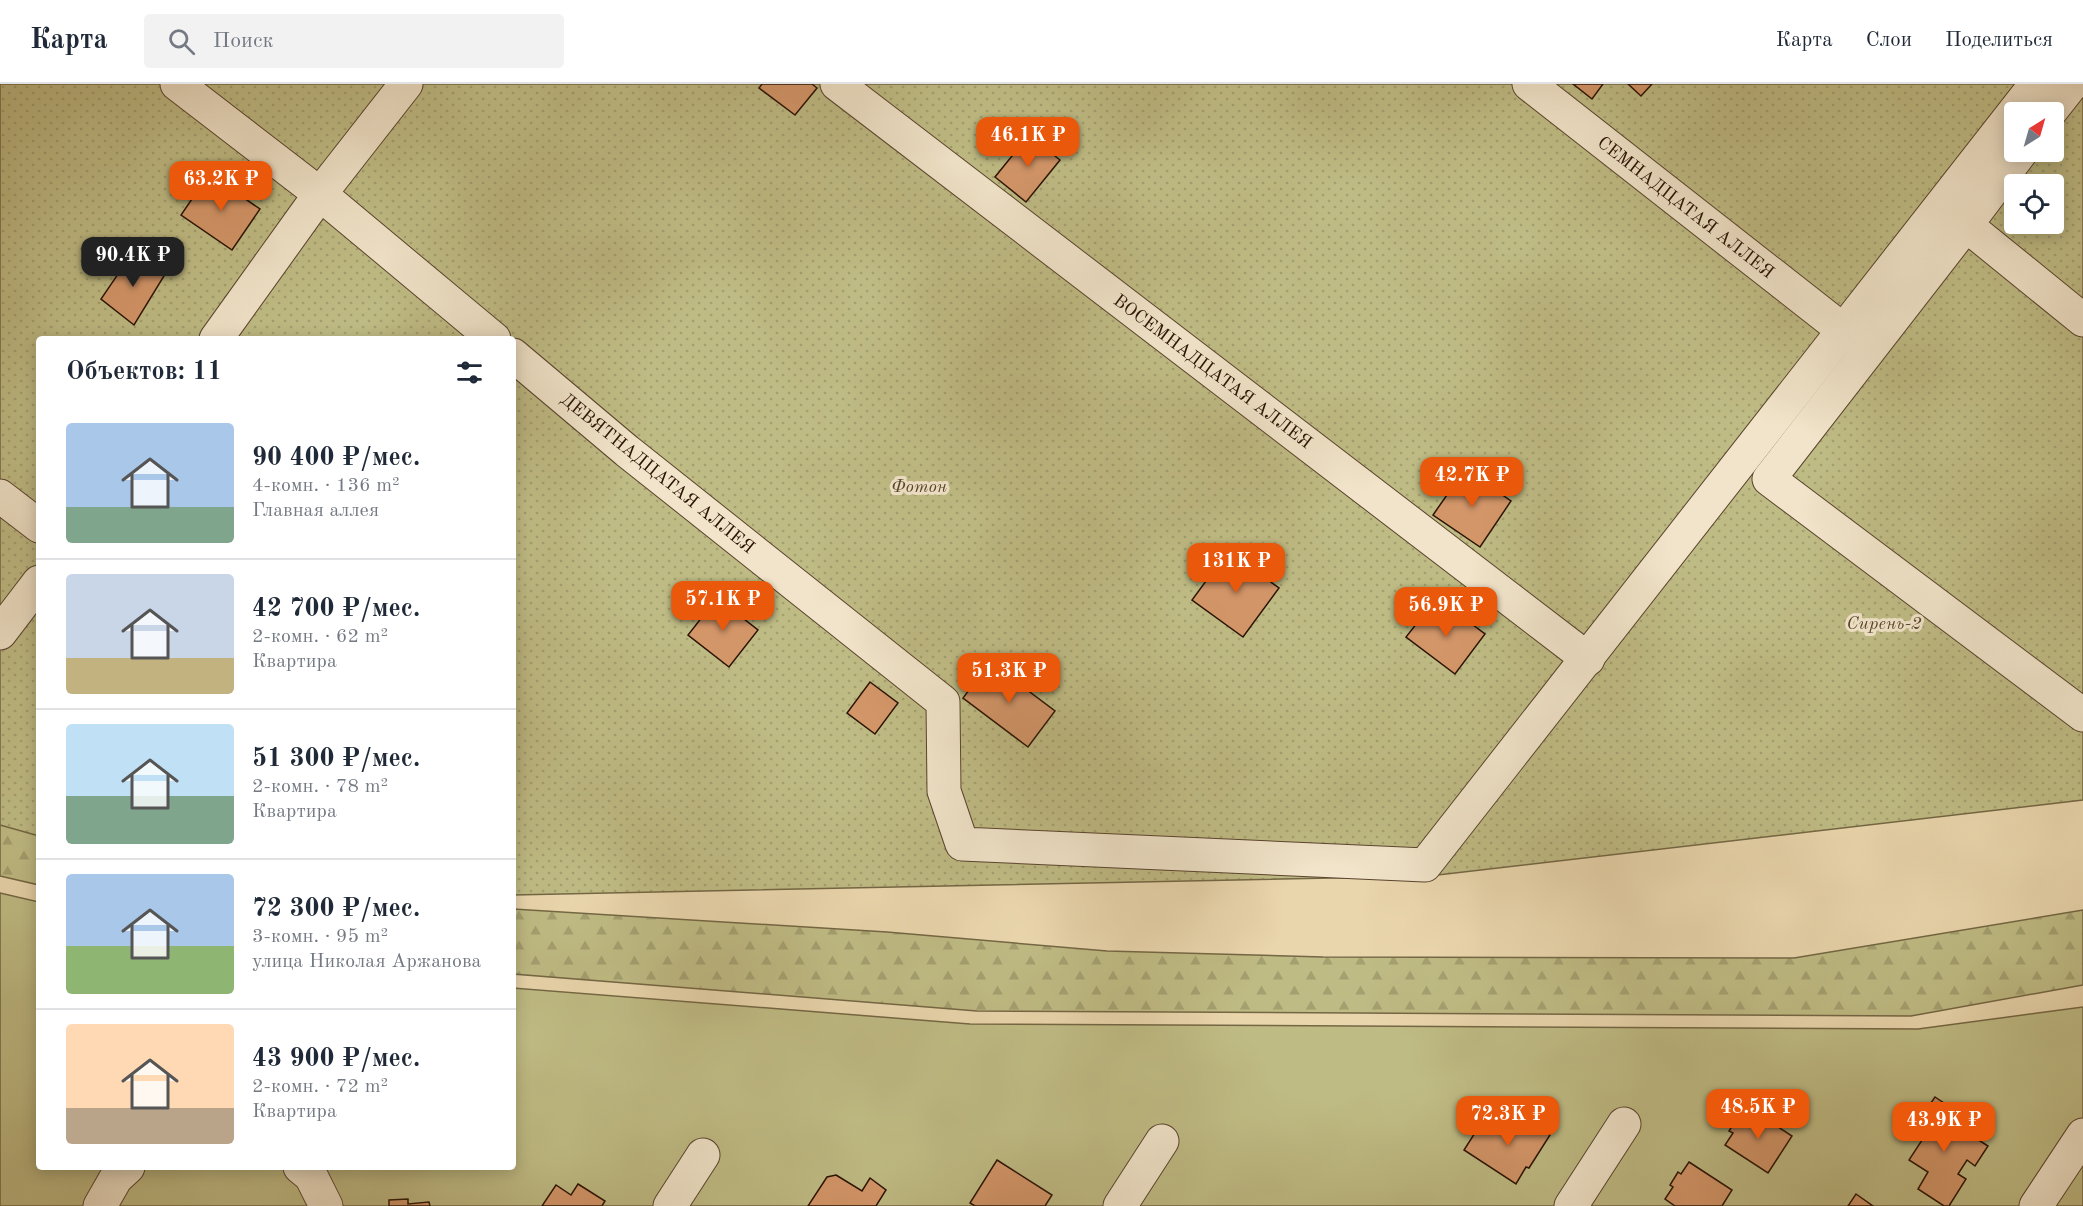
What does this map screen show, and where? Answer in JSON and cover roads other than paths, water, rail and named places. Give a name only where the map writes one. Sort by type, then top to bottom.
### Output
[{"type":"street","points":[[177,84],[320,194],[490,336]]},
{"type":"street","points":[[218,336],[320,194],[406,84]]},
{"type":"street","name":"ВОСЕМНАДЦАТАЯ АЛЛЕЯ","points":[[837,84],[1588,659]]},
{"type":"street","name":"СЕМНАДЦАТАЯ АЛЛЕЯ","points":[[1529,84],[1843,330]]},
{"type":"street","points":[[1588,659],[2037,84]]},
{"type":"street","points":[[2058,102],[2072,84]]},
{"type":"street","points":[[2013,162],[1769,479],[2083,715]]},
{"type":"street","points":[[1966,225],[2083,320]]},
{"type":"street","name":"ДЕВЯТНАДЦАТАЯ АЛЛЕЯ","points":[[516,358],[627,451],[943,702],[944,790],[962,844],[1425,865],[1588,659]]},
{"type":"street","points":[[0,496],[36,524]]},
{"type":"street","points":[[0,633],[36,586]]},
{"type":"street","points":[[1571,1206],[1624,1124]]},
{"type":"street","points":[[2036,1206],[2083,1135]]},
{"type":"street","points":[[1120,1206],[1162,1141]]},
{"type":"street","points":[[670,1206],[703,1155]]},
{"type":"street","points":[[100,1206],[116,1179],[125,1170]]},
{"type":"street","points":[[304,1170],[311,1176],[326,1206]]},
{"type":"park label","name":"Фотон","points":[[919,486]]},
{"type":"park label","name":"Сирень-2","points":[[1884,623]]}]
